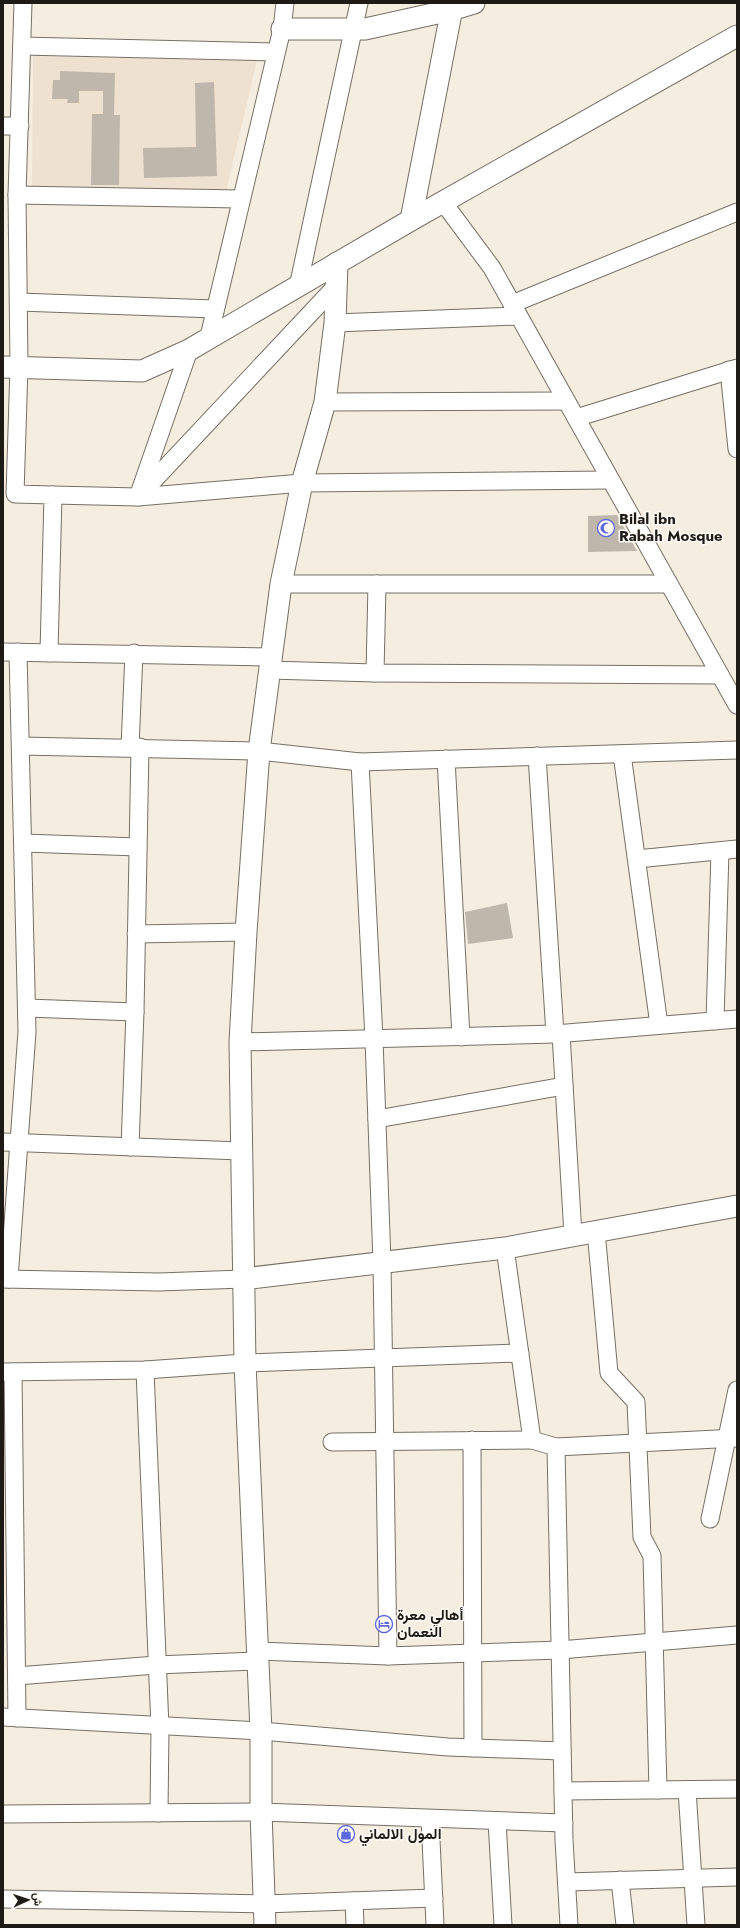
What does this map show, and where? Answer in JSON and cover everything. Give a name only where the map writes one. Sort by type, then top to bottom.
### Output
[{"type":"street","points":[[23,3],[22,46],[11,126],[17,195],[19,302],[11,367],[10,480],[15,494],[138,496],[302,483],[610,480]]},
{"type":"street","points":[[208,341],[240,199],[282,28],[285,3]]},
{"type":"street","points":[[298,287],[355,29],[359,3]]},
{"type":"street","points":[[282,28],[365,29],[452,6],[474,3]]},
{"type":"street","points":[[411,220],[452,6]]},
{"type":"street","points":[[11,367],[142,371],[189,350],[208,341],[411,220],[737,36]]},
{"type":"street","points":[[22,46],[276,52]]},
{"type":"street","points":[[17,195],[240,199]]},
{"type":"street","points":[[443,202],[492,268],[737,705]]},
{"type":"street","points":[[335,323],[515,310],[737,212]]},
{"type":"street","points":[[265,1925],[261,1812],[261,1731],[245,1363],[240,1042],[259,751],[281,584],[302,483],[325,402],[335,323],[337,263]]},
{"type":"street","points":[[138,496],[337,285]]},
{"type":"street","points":[[19,302],[215,308]]},
{"type":"street","points":[[138,496],[189,350]]},
{"type":"street","points":[[576,418],[733,369],[737,449]]},
{"type":"street","points":[[325,402],[566,401]]},
{"type":"street","points":[[49,652],[53,495]]},
{"type":"street","points":[[281,584],[669,584]]},
{"type":"street","points":[[375,673],[377,584]]},
{"type":"street","points":[[720,676],[375,673],[270,663],[134,653],[11,652],[20,746],[27,1032],[11,1142],[6,1279],[159,1282],[243,1279],[506,1248],[737,1206]]},
{"type":"street","points":[[130,1147],[135,1012],[138,847],[134,653]]},
{"type":"street","points":[[20,746],[135,747],[259,751],[360,762],[737,750]]},
{"type":"street","points":[[622,754],[659,1026]]},
{"type":"street","points":[[537,756],[558,1034],[564,1086],[572,1236]]},
{"type":"street","points":[[446,759],[461,1037]]},
{"type":"street","points":[[360,762],[374,1039],[382,1262],[388,1656]]},
{"type":"street","points":[[23,843],[138,847]]},
{"type":"street","points":[[636,859],[729,850],[715,1021]]},
{"type":"street","points":[[136,934],[246,932]]},
{"type":"street","points":[[27,1008],[135,1012]]},
{"type":"street","points":[[240,1042],[558,1034],[737,1019]]},
{"type":"street","points":[[377,1118],[564,1086]]},
{"type":"street","points":[[11,1142],[241,1151]]},
{"type":"street","points":[[596,1231],[609,1373],[636,1402],[642,1537],[652,1556],[658,1790]]},
{"type":"street","points":[[506,1248],[532,1440]]},
{"type":"street","points":[[520,1353],[245,1363],[145,1370],[8,1372],[9,1586],[17,1676],[10,1717],[160,1727],[261,1731],[473,1748],[562,1751]]},
{"type":"street","points":[[145,1370],[156,1665],[160,1727],[159,1813]]},
{"type":"street","points":[[710,1519],[733,1438],[737,1390]]},
{"type":"street","points":[[332,1442],[532,1440],[556,1447],[733,1438]]},
{"type":"street","points":[[472,1440],[473,1748]]},
{"type":"street","points":[[556,1447],[563,1791],[569,1925]]},
{"type":"street","points":[[17,1676],[258,1656],[388,1656],[560,1650],[737,1635]]},
{"type":"street","points":[[563,1791],[737,1789]]},
{"type":"street","points":[[686,1790],[696,1925]]},
{"type":"street","points":[[3,1814],[261,1812],[564,1823]]},
{"type":"street","points":[[430,1819],[435,1925]]},
{"type":"street","points":[[497,1821],[503,1925]]},
{"type":"street","points":[[566,1882],[737,1877]]},
{"type":"street","points":[[620,1880],[625,1925]]},
{"type":"street","points":[[3,1899],[264,1904],[434,1898]]},
{"type":"street","points":[[354,1901],[355,1925]]},
{"type":"shaded area","points":[[33,56],[257,61],[226,191],[32,189]]},
{"type":"building","points":[[60,71],[115,73],[114,115],[120,115],[119,185],[91,185],[92,114],[103,114],[103,91],[79,91],[79,103],[67,103],[68,99],[52,99],[53,80],[60,80]]},
{"type":"building","points":[[214,82],[217,176],[144,178],[143,148],[196,147],[195,83]]},
{"type":"building","name":"Bilal ibn Rabah Mosque","points":[[617,515],[637,551],[588,552],[588,516]]},
{"type":"building","points":[[507,903],[513,938],[468,944],[465,912]]},
{"type":"place","name":"Bilal ibn Rabah Mosque","points":[[606,528]]},
{"type":"place","name":"أهالي معرة النعمان","points":[[384,1624]]},
{"type":"place","name":"المول الالماني","points":[[346,1834]]}]
